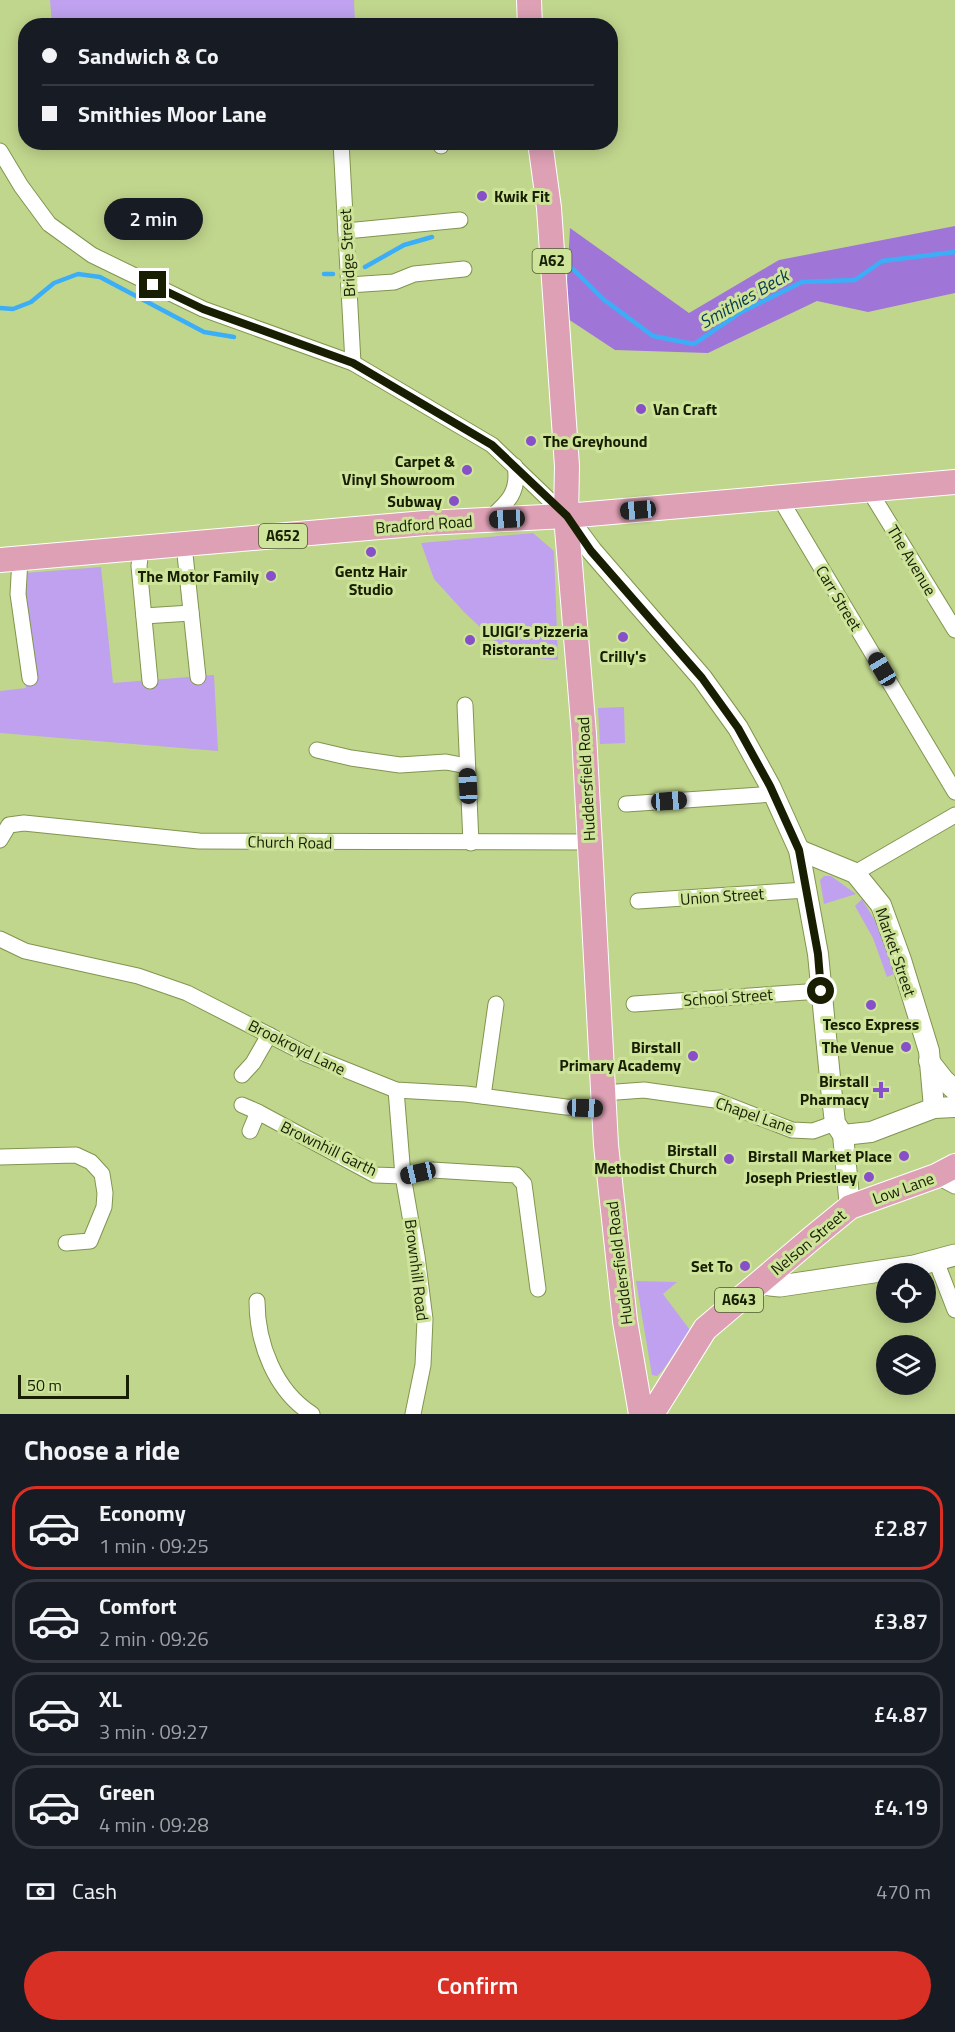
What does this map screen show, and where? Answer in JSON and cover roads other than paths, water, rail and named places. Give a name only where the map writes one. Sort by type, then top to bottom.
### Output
[{"type":"main road","points":[[529,0],[530,18]]},
{"type":"main road","name":"Huddersfield Road","points":[[541,150],[549,208],[567,455],[567,516],[590,842],[606,1144],[626,1321],[641,1414]]},
{"type":"main road","name":"Bradford Road","points":[[10,560],[425,523],[567,516],[955,482]]},
{"type":"main road","name":"Low Lane","points":[[850,1207],[949,1176]]},
{"type":"main road","name":"Nelson Street","points":[[652,1414],[705,1329],[850,1207]]},
{"type":"main road","points":[[764,1279],[770,1285],[780,1286],[890,1271],[946,1258]]},
{"type":"street","name":"Bridge Street","points":[[341,150],[353,363]]},
{"type":"street","points":[[0,152],[49,224],[92,255],[203,309],[353,363],[492,445],[567,516],[591,551],[702,678],[738,728],[774,794],[799,850],[818,954],[850,1207]]},
{"type":"street","points":[[346,231],[460,220]]},
{"type":"street","points":[[349,285],[394,282],[414,274],[464,269]]},
{"type":"street","points":[[488,520],[510,501],[517,478],[515,466]]},
{"type":"street","name":"The Avenue","points":[[869,490],[955,630]]},
{"type":"street","name":"Carr Street","points":[[779,497],[955,792]]},
{"type":"street","points":[[184,544],[198,677]]},
{"type":"street","points":[[141,549],[139,566],[150,681]]},
{"type":"street","points":[[10,560],[18,594],[30,678]]},
{"type":"street","points":[[144,616],[191,613]]},
{"type":"street","points":[[465,705],[471,843]]},
{"type":"street","points":[[317,750],[351,758],[400,765],[447,762],[467,766]]},
{"type":"street","points":[[626,804],[774,794]]},
{"type":"street","points":[[855,873],[955,815]]},
{"type":"street","name":"Church Road","points":[[0,840],[9,825],[24,823],[199,841],[590,842]]},
{"type":"street","name":"Market Street","points":[[799,850],[855,873],[881,905],[901,960],[928,1051],[934,1108]]},
{"type":"street","name":"Union Street","points":[[638,902],[806,890]]},
{"type":"street","name":"Brookroyd Lane","points":[[0,939],[25,951],[138,976],[187,993],[306,1054],[396,1090],[483,1096],[566,1107],[604,1101]]},
{"type":"street","name":"School Street","points":[[634,1004],[821,991]]},
{"type":"street","points":[[483,1096],[496,1004]]},
{"type":"street","points":[[242,1076],[253,1063],[269,1035]]},
{"type":"street","name":"Market Street","points":[[929,1061],[955,1090]]},
{"type":"street","name":"Chapel Lane","points":[[604,1101],[644,1089],[716,1100],[792,1130],[839,1129],[871,1132],[934,1108],[955,1107]]},
{"type":"street","name":"Brownhill Road","points":[[396,1090],[404,1176],[425,1319],[423,1365],[413,1414]]},
{"type":"street","name":"Brownhill Garth","points":[[242,1105],[375,1175],[404,1176],[432,1170],[516,1175],[524,1184],[538,1289]]},
{"type":"street","points":[[250,1131],[258,1112]]},
{"type":"street","points":[[0,1157],[76,1155],[91,1162],[102,1174],[105,1193],[104,1207],[90,1241],[66,1243]]},
{"type":"street","points":[[946,1258],[955,1310]]},
{"type":"street","points":[[257,1301],[257,1323],[269,1362],[285,1389],[312,1414]]},
{"type":"waterway","name":"Smithies Beck","points":[[365,267],[404,245],[432,237]]},
{"type":"waterway","name":"Smithies Beck","points":[[568,264],[603,299],[653,336],[694,344],[741,312],[802,282],[855,280],[882,261],[955,252]]},
{"type":"waterway","name":"Smithies Beck","points":[[0,308],[13,309],[31,302],[54,283],[78,274],[100,277],[204,332],[234,337]]},
{"type":"waterway","name":"Smithies Beck","points":[[324,274],[333,274]]},
{"type":"place","name":"Kwik Fit","points":[[482,196]]},
{"type":"place","name":"Van Craft","points":[[641,409]]},
{"type":"place","name":"The Greyhound","points":[[531,441]]},
{"type":"place","name":"Carpet & Vinyl Showroom","points":[[467,470]]},
{"type":"place","name":"Subway","points":[[454,501]]},
{"type":"place","name":"Gentz Hair Studio","points":[[371,552]]},
{"type":"place","name":"The Motor Family","points":[[271,576]]},
{"type":"place","name":"Crilly's","points":[[623,637]]},
{"type":"place","name":"LUIGI’s Pizzeria Ristorante","points":[[470,640]]},
{"type":"place","name":"Tesco Express","points":[[871,1005]]},
{"type":"place","name":"The Venue","points":[[906,1047]]},
{"type":"place","name":"Birstall Primary Academy","points":[[693,1056]]},
{"type":"place","name":"Birstall Pharmacy","points":[[881,1090]]},
{"type":"place","name":"Birstall Market Place","points":[[904,1156]]},
{"type":"place","name":"Birstall Methodist Church","points":[[729,1159]]},
{"type":"place","name":"Joseph Priestley","points":[[869,1177]]},
{"type":"place","name":"Set To","points":[[745,1266]]}]
